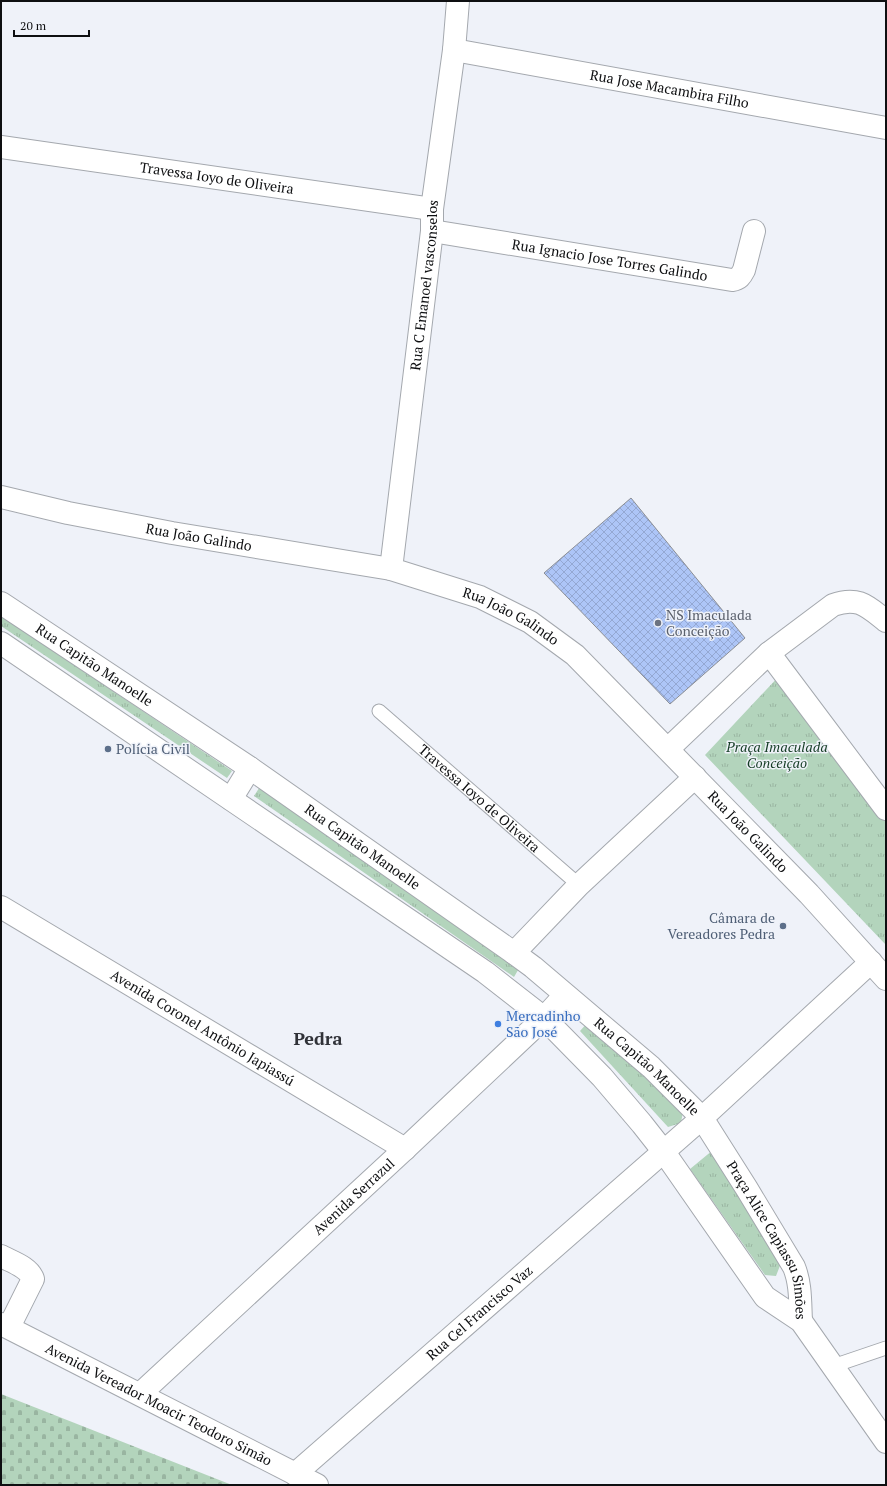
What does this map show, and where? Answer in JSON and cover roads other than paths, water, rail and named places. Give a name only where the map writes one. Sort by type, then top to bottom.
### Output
[{"type":"street","name":"Rua C Emanoel vasconselos","points":[[391,569],[432,230],[432,209],[454,50],[458,1]]},
{"type":"street","name":"Rua Jose Macambira Filho","points":[[454,50],[886,128]]},
{"type":"street","name":"Travessa Ioyo de Oliveira","points":[[1,147],[432,209]]},
{"type":"street","name":"Rua Ignacio Jose Torres Galindo","points":[[432,230],[732,280],[742,276],[754,231]]},
{"type":"street","name":"Rua João Galindo","points":[[1,497],[68,513],[172,533],[391,569],[480,597],[530,622],[575,655],[809,894],[886,979]]},
{"type":"street","points":[[668,749],[769,653],[833,605],[844,601],[856,601],[869,607],[886,621]]},
{"type":"street","name":"Rua Capitão Manoelle","points":[[1,603],[250,768],[514,953],[651,1067],[702,1118]]},
{"type":"street","points":[[1,643],[485,972],[544,1018],[602,1077],[664,1152]]},
{"type":"street","points":[[769,653],[886,809]]},
{"type":"street","points":[[231,799],[250,768]]},
{"type":"street","points":[[514,953],[579,886],[695,777]]},
{"type":"street","name":"Avenida Coronel Antônio Japiassú","points":[[1,906],[405,1149]]},
{"type":"street","name":"Rua Cel Francisco Vaz","points":[[295,1474],[664,1152],[871,962]]},
{"type":"street","name":"Avenida Serrazul","points":[[140,1394],[405,1149],[544,1018],[565,995]]},
{"type":"street","name":"Praça Alice Capiassu Simões","points":[[702,1118],[794,1267],[798,1281],[801,1321]]},
{"type":"street","name":"Praça Alice Capiassu Simões","points":[[664,1152],[765,1297],[801,1321]]},
{"type":"street","points":[[1,1256],[30,1272],[33,1279],[5,1326]]},
{"type":"street","points":[[801,1321],[886,1442]]},
{"type":"street","name":"Avenida Vereador Moacir Teodoro Simão","points":[[5,1326],[317,1485]]},
{"type":"lane","name":"Travessa Ioyo de Oliveira","points":[[379,711],[579,886]]},
{"type":"lane","points":[[833,1366],[886,1348]]},
{"type":"place","name":"NS Imaculada Conceição","points":[[658,623]]},
{"type":"place","name":"Polícia Civil","points":[[108,749]]},
{"type":"place","name":"Câmara de Vereadores Pedra","points":[[783,926]]},
{"type":"place","name":"Mercadinho São José","points":[[498,1024]]},
{"type":"district","name":"Pedra","points":[[318,1039]]},
{"type":"park label","name":"Praça Imaculada Conceição","points":[[777,756]]}]
